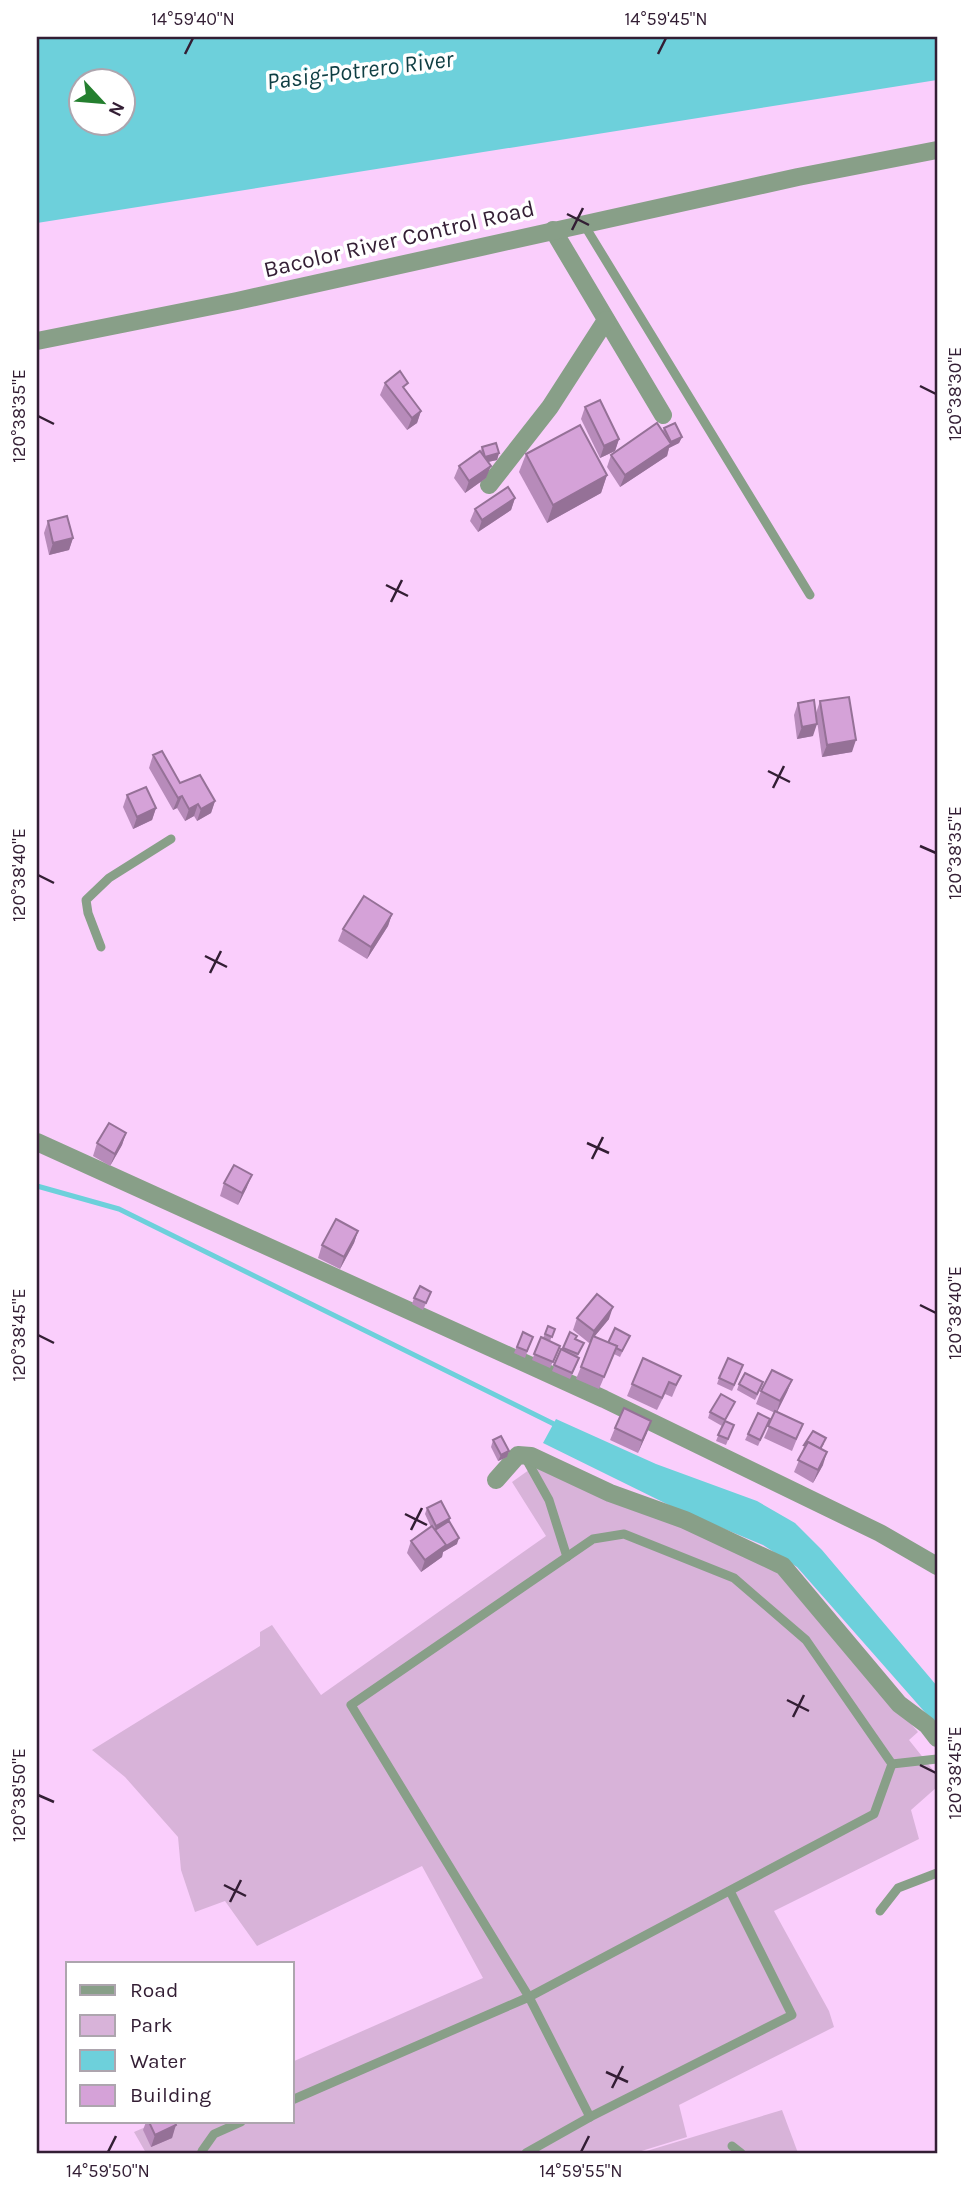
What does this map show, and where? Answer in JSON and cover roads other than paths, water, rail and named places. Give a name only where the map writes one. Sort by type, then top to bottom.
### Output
[{"type":"street","name":"Bacolor River Control Road","points":[[37,341],[798,177],[937,150]]},
{"type":"street","points":[[553,230],[663,415]]},
{"type":"street","points":[[489,485],[550,407],[606,320]]},
{"type":"street","points":[[37,1143],[604,1399],[880,1533],[937,1566]]},
{"type":"street","points":[[496,1480],[519,1455],[531,1456],[610,1493],[685,1520],[783,1566],[899,1704],[927,1725],[937,1738]]},
{"type":"lane","points":[[583,223],[810,595]]},
{"type":"lane","points":[[101,947],[86,901],[109,878],[171,839]]},
{"type":"lane","points":[[524,1455],[549,1500],[567,1558]]},
{"type":"lane","points":[[590,2117],[529,1997],[351,1705],[593,1539],[624,1534],[734,1578],[806,1640],[892,1764]]},
{"type":"lane","points":[[892,1764],[937,1759]]},
{"type":"lane","points":[[294,2099],[529,1997],[874,1814],[892,1764]]},
{"type":"lane","points":[[880,1911],[898,1888],[937,1873]]},
{"type":"lane","points":[[527,2153],[590,2117],[792,2015],[730,1891]]},
{"type":"lane","points":[[203,2153],[214,2134],[236,2124]]},
{"type":"lane","points":[[732,2146],[741,2153]]},
{"type":"water","name":"Pasig-Potrero River","points":[[37,37],[937,37],[937,80],[37,223]]},
{"type":"water","points":[[556,1419],[656,1464],[757,1501],[795,1523],[822,1550],[937,1686],[937,1726],[797,1567],[763,1545],[681,1511],[543,1443]]},
{"type":"waterway","points":[[37,1186],[119,1209],[558,1426]]}]
